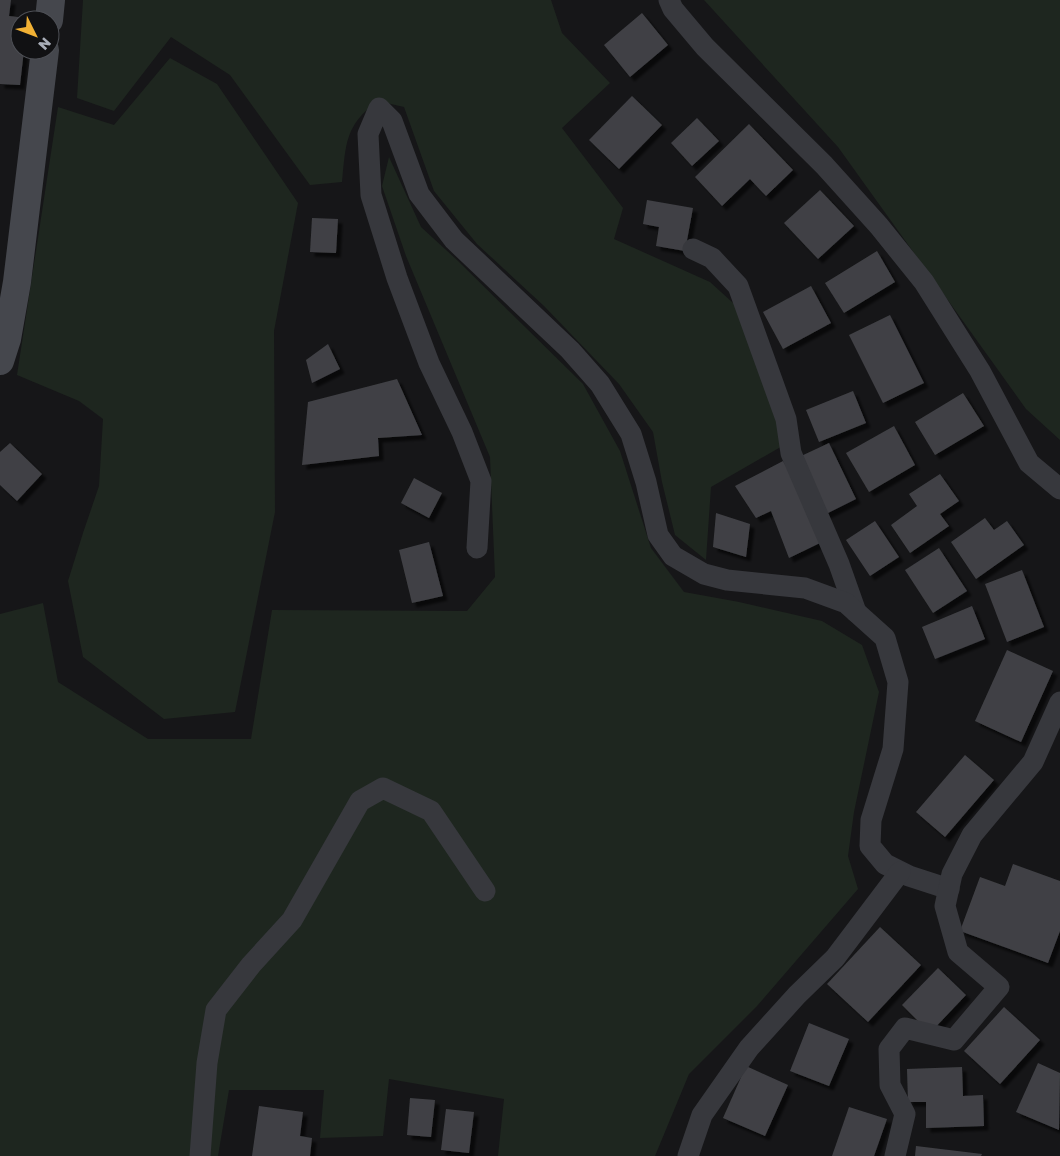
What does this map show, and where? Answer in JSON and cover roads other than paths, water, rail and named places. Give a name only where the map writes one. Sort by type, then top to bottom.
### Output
[{"type":"street","points":[[669,0],[673,9],[705,46],[824,165],[902,254],[924,282],[980,372],[1029,463],[1060,489]]},
{"type":"street","points":[[0,361],[7,340],[17,282],[44,60]]},
{"type":"street","points":[[477,548],[481,481],[462,432],[429,363],[397,278],[371,195],[368,134],[379,108],[392,121],[419,194],[454,240],[570,350],[600,384],[631,434],[646,482],[658,535],[673,556],[704,574],[727,580],[805,588],[846,603],[885,638],[898,682],[894,749],[871,820],[870,846],[885,864],[900,872],[949,889]]},
{"type":"street","points":[[693,249],[712,258],[738,286],[786,419],[791,453],[839,564],[856,612]]},
{"type":"street","points":[[895,1156],[905,1114],[890,1085],[889,1049],[904,1028],[954,1040],[1000,987],[958,952],[945,906],[952,874],[972,835],[1033,762],[1060,702]]},
{"type":"street","points":[[200,1156],[207,1063],[216,1010],[251,965],[292,920],[360,801],[383,788],[431,810],[485,891]]},
{"type":"street","points":[[688,1156],[702,1116],[749,1048],[797,995],[835,958],[900,872]]}]
